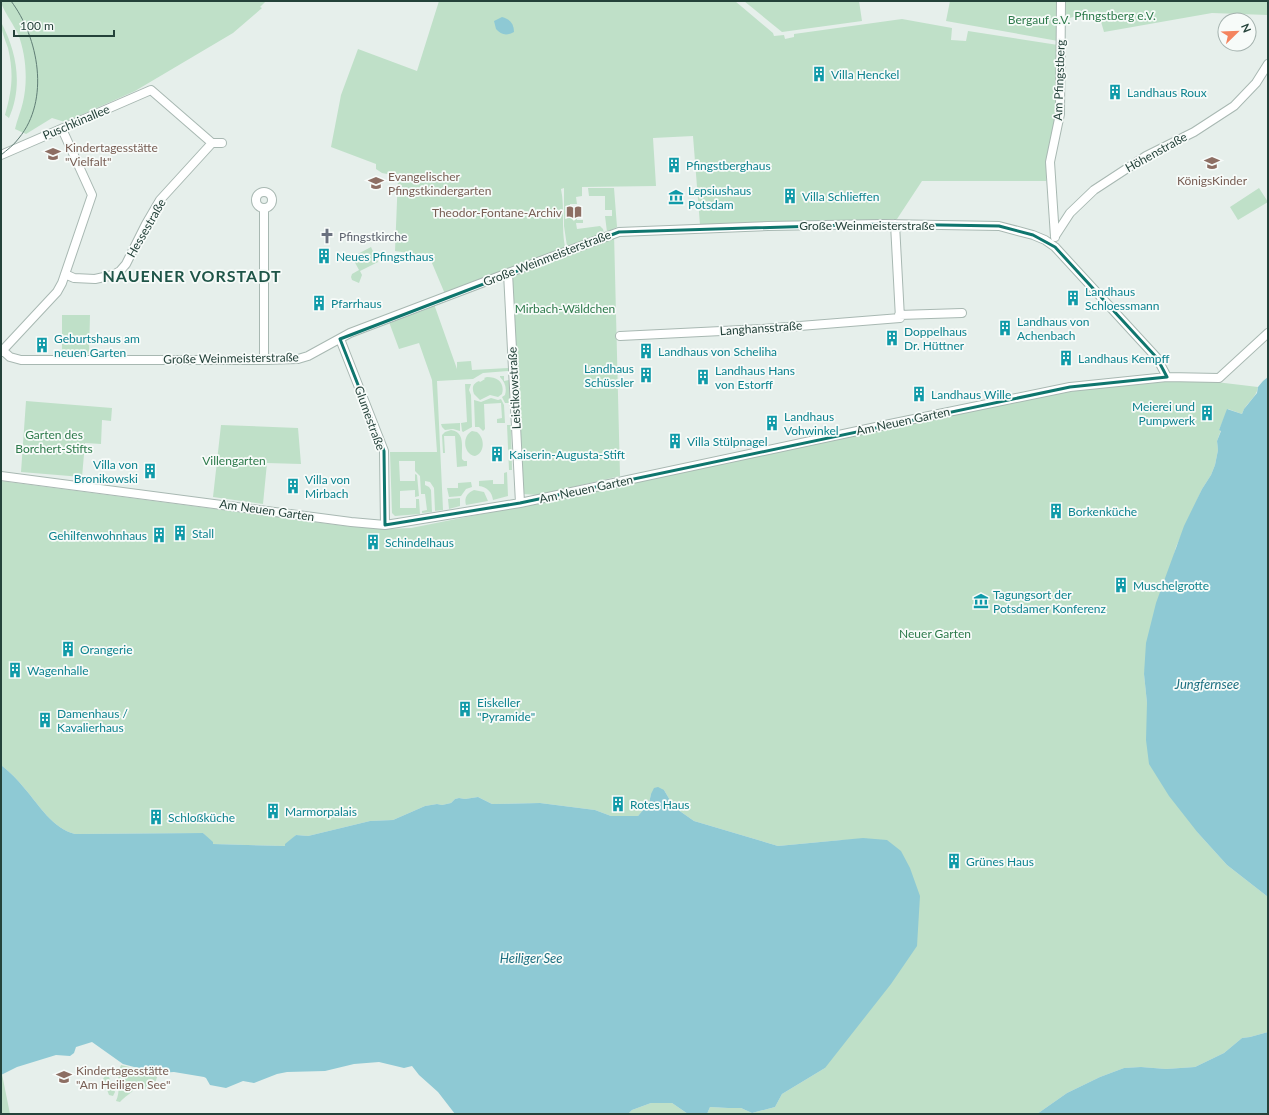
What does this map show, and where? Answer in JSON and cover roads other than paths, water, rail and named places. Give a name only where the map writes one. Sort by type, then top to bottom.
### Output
[{"type":"street","name":"Am Pfingstberg","points":[[1055,236],[1062,210],[1050,179],[1050,162],[1060,114],[1062,1]]},
{"type":"street","name":"Höhenstraße","points":[[1055,236],[1062,210],[1146,156],[1194,132],[1234,106],[1256,83],[1268,64]]},
{"type":"street","name":"Puschkinallee","points":[[1,155],[151,90],[212,143]]},
{"type":"street","points":[[1,351],[57,292],[65,274],[92,195],[62,128]]},
{"type":"street","points":[[212,143],[222,143]]},
{"type":"street","name":"Hessestraße","points":[[65,274],[74,278],[95,279],[113,275],[120,271],[126,264],[160,200],[212,143]]},
{"type":"street","points":[[264,208],[264,360]]},
{"type":"street","points":[[895,224],[900,315]]},
{"type":"street","name":"Große Weinmeisterstraße","points":[[1,351],[10,357],[21,360],[298,359],[308,356],[350,334],[614,233],[624,231],[768,226],[895,224],[1006,227],[1045,240],[1055,247],[1157,358],[1167,377]]},
{"type":"street","points":[[1055,236],[1055,247]]},
{"type":"street","name":"Leistikowstraße","points":[[508,273],[520,503]]},
{"type":"street","name":"Langhansstraße","points":[[620,336],[762,329],[900,318],[900,315],[962,313]]},
{"type":"street","name":"Am Neuen Garten","points":[[1,476],[351,522],[385,525],[520,503],[1070,387],[1167,377],[1219,378],[1268,333]]},
{"type":"street","name":"Glumestraße","points":[[340,339],[384,451],[385,525]]},
{"type":"water","points":[[502,17],[511,22],[514,32],[504,34],[500,33],[496,29],[494,21]]},
{"type":"water","name":"Jungfernsee","points":[[1268,377],[1268,897],[1227,865],[1198,833],[1169,796],[1149,764],[1146,740],[1147,703],[1144,674],[1146,643],[1156,603],[1184,526],[1215,465],[1218,450],[1217,441],[1221,431],[1219,430],[1227,409],[1242,414],[1244,409],[1257,393],[1258,387]]},
{"type":"water","name":"Heiliger See","points":[[1,765],[20,782],[53,822],[75,834],[203,833],[213,842],[213,844],[285,846],[285,844],[296,835],[308,836],[370,821],[393,820],[425,806],[451,803],[455,799],[459,798],[465,799],[478,797],[492,804],[540,803],[595,810],[611,816],[638,816],[649,803],[654,788],[658,787],[664,790],[674,807],[694,821],[778,846],[863,838],[887,840],[901,851],[910,868],[920,896],[917,946],[891,984],[825,1068],[782,1094],[775,1107],[752,1113],[741,1108],[710,1107],[707,1114],[688,1114],[672,1103],[651,1103],[632,1110],[628,1114],[455,1114],[438,1092],[419,1075],[412,1066],[404,1068],[379,1062],[354,1064],[325,1071],[287,1072],[277,1074],[254,1083],[243,1081],[226,1088],[210,1085],[204,1077],[174,1072],[156,1073],[123,1064],[92,1042],[76,1047],[74,1053],[70,1056],[56,1055],[17,1067],[1,1075]]},
{"type":"water","points":[[1268,1032],[1268,1114],[1037,1114],[1067,1093],[1100,1077],[1124,1068],[1141,1067],[1166,1069],[1195,1067],[1224,1053],[1242,1038]]},
{"type":"tram line","points":[[1,155],[17,141],[29,123],[35,106],[37,88],[37,69],[34,51],[21,16],[11,1]]},
{"type":"place","name":"Villa Henckel","points":[[819,74]]},
{"type":"place","name":"Landhaus Roux","points":[[1115,92]]},
{"type":"place","name":"Kindertagesstätte \"Vielfalt\"","points":[[53,154]]},
{"type":"place","name":"KönigsKinder","points":[[1212,163]]},
{"type":"place","name":"Pfingstberghaus","points":[[674,165]]},
{"type":"place","name":"Evangelischer Pfingstkindergarten","points":[[376,183]]},
{"type":"place","name":"Villa Schlieffen","points":[[790,196]]},
{"type":"place","name":"Lepsiushaus Potsdam","points":[[676,197]]},
{"type":"place","name":"Theodor-Fontane-Archiv","points":[[574,212]]},
{"type":"place","name":"Pfingstkirche","points":[[327,236]]},
{"type":"place","name":"Neues Pfingsthaus","points":[[324,256]]},
{"type":"place","name":"Landhaus Schloessmann","points":[[1073,298]]},
{"type":"place","name":"Pfarrhaus","points":[[319,303]]},
{"type":"place","name":"Landhaus von Achenbach","points":[[1005,328]]},
{"type":"place","name":"Doppelhaus Dr. Hüttner","points":[[892,338]]},
{"type":"place","name":"Geburtshaus am neuen Garten","points":[[42,345]]},
{"type":"place","name":"Landhaus von Scheliha","points":[[646,351]]},
{"type":"place","name":"Landhaus Kempff","points":[[1066,358]]},
{"type":"place","name":"Landhaus Schüssler","points":[[646,375]]},
{"type":"place","name":"Landhaus Hans von Estorff","points":[[703,377]]},
{"type":"place","name":"Landhaus Wille","points":[[919,394]]},
{"type":"place","name":"Meierei und Pumpwerk","points":[[1207,413]]},
{"type":"place","name":"Landhaus Vohwinkel","points":[[772,423]]},
{"type":"place","name":"Villa Stülpnagel","points":[[675,441]]},
{"type":"place","name":"Kaiserin-Augusta-Stift","points":[[497,454]]},
{"type":"place","name":"Villa von Bronikowski","points":[[150,471]]},
{"type":"place","name":"Villa von Mirbach","points":[[293,486]]},
{"type":"place","name":"Borkenküche","points":[[1056,511]]},
{"type":"place","name":"Stall","points":[[180,533]]},
{"type":"place","name":"Gehilfenwohnhaus","points":[[159,535]]},
{"type":"place","name":"Schindelhaus","points":[[373,542]]},
{"type":"place","name":"Muschelgrotte","points":[[1121,585]]},
{"type":"place","name":"Tagungsort der Potsdamer Konferenz","points":[[981,601]]},
{"type":"place","name":"Orangerie","points":[[68,649]]},
{"type":"place","name":"Wagenhalle","points":[[15,670]]},
{"type":"place","name":"Eiskeller \"Pyramide\"","points":[[465,709]]},
{"type":"place","name":"Damenhaus / Kavalierhaus","points":[[45,720]]},
{"type":"place","name":"Rotes Haus","points":[[618,804]]},
{"type":"place","name":"Marmorpalais","points":[[273,811]]},
{"type":"place","name":"Schloßküche","points":[[156,817]]},
{"type":"place","name":"Grünes Haus","points":[[954,861]]},
{"type":"place","name":"Kindertagesstätte \"Am Heiligen See\"","points":[[64,1077]]},
{"type":"district","name":"NAUENER VORSTADT","points":[[192,275]]},
{"type":"park label","name":"Pfingstberg e.V.","points":[[1115,15]]},
{"type":"park label","name":"Bergauf e.V.","points":[[1039,19]]},
{"type":"park label","name":"Mirbach-Wäldchen","points":[[565,308]]},
{"type":"park label","name":"Garten des Borchert-Stifts","points":[[54,441]]},
{"type":"park label","name":"Villengarten","points":[[234,460]]},
{"type":"park label","name":"Neuer Garten","points":[[935,633]]}]
